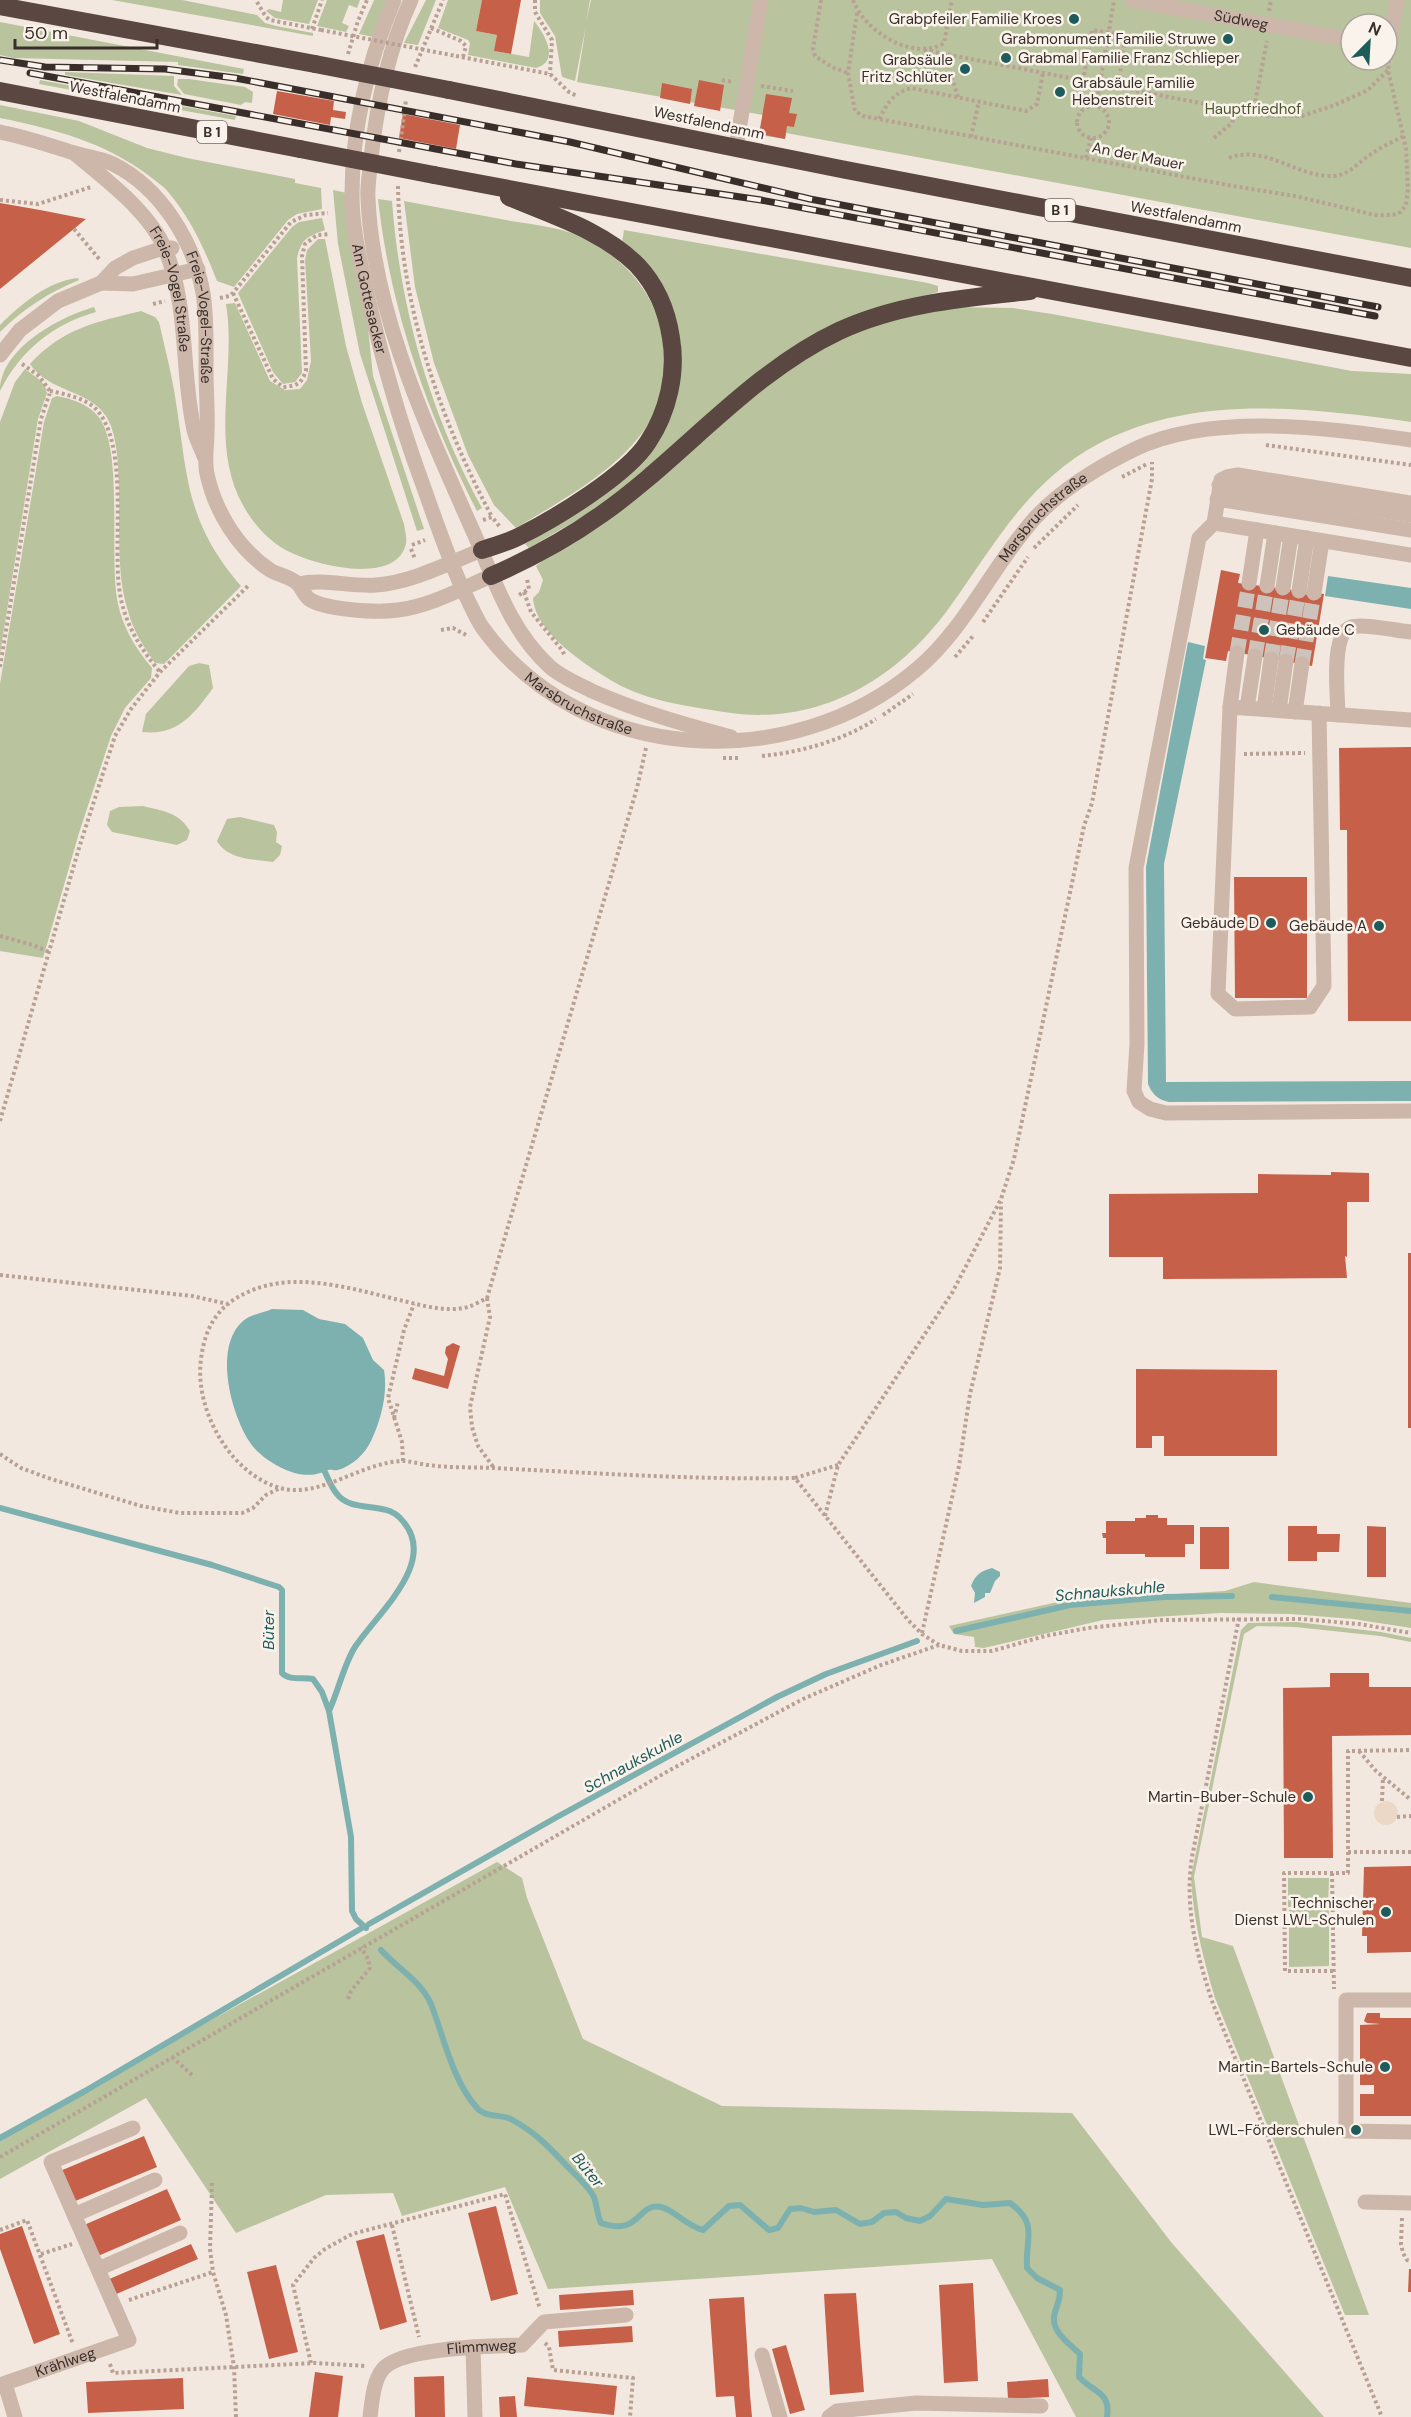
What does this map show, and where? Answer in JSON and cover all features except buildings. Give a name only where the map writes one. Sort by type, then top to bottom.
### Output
[{"type":"highway","points":[[34,0],[64,18]]},
{"type":"highway","name":"Westfalendamm","points":[[0,6],[315,64],[1411,278]]},
{"type":"highway","name":"Westfalendamm","points":[[0,91],[480,184],[1411,358]]},
{"type":"highway","points":[[480,184],[595,234],[630,259],[651,282],[662,303],[670,326],[673,350],[673,372],[669,393],[648,443],[623,469],[579,501],[520,536],[482,550]]},
{"type":"highway","points":[[491,576],[545,549],[603,514],[746,394],[808,347],[877,316],[914,306],[953,299],[1049,289]]},
{"type":"street","name":"Am Gottesacker","points":[[394,0],[376,47],[361,101],[355,147],[353,216],[362,269],[388,383],[462,588]]},
{"type":"street","name":"Am Gottesacker","points":[[411,0],[394,39],[379,104],[367,196],[371,235],[384,298],[411,385],[491,576]]},
{"type":"street","points":[[736,147],[762,0]]},
{"type":"street","name":"Südweg","points":[[1132,0],[1339,38]]},
{"type":"street","name":"Freie-Vogel-Straße","points":[[0,132],[106,161],[139,182],[171,216],[190,249],[198,269],[205,312],[207,476],[227,524],[248,553],[272,571],[298,584],[309,599],[334,608],[373,612],[398,610],[418,605],[491,576]]},
{"type":"street","name":"Freie-Vogel Straße","points":[[74,153],[122,194],[154,230],[165,248],[179,306],[194,431],[205,459]]},
{"type":"street","points":[[0,355],[20,330],[38,314],[58,301],[101,283],[115,268],[133,258],[165,248],[190,249]]},
{"type":"street","points":[[101,283],[133,284],[198,269]]},
{"type":"street","name":"Marsbruchstraße","points":[[462,588],[480,624],[531,680],[559,698],[601,719],[638,732],[673,740],[714,742],[805,731],[853,711],[888,691],[918,669],[945,642],[1035,518],[1064,490],[1141,447],[1198,432],[1238,427],[1302,428],[1411,440]]},
{"type":"street","points":[[1411,503],[1238,476],[1221,480],[1214,523],[1199,537],[1136,868],[1137,1044],[1134,1091],[1139,1102],[1150,1109],[1166,1113],[1411,1111]]},
{"type":"street","points":[[1218,492],[1411,515]]},
{"type":"street","points":[[1218,492],[1411,530]]},
{"type":"street","points":[[1214,523],[1411,555]]},
{"type":"street","points":[[1249,583],[1257,530]]},
{"type":"street","points":[[1267,586],[1275,533]]},
{"type":"street","points":[[1283,588],[1291,536]]},
{"type":"street","points":[[1306,592],[1314,540]]},
{"type":"street","points":[[298,584],[314,580],[348,585],[390,583],[421,575],[482,550]]},
{"type":"street","name":"Marsbruchstraße","points":[[491,576],[503,603],[527,644],[551,668],[575,683],[632,709],[739,740]]},
{"type":"street","points":[[1338,715],[1338,647],[1341,635],[1351,627],[1375,627],[1411,632]]},
{"type":"street","points":[[1237,653],[1230,707],[1218,994],[1235,1009],[1310,1007],[1324,986],[1319,713]]},
{"type":"street","points":[[1247,708],[1255,656]]},
{"type":"street","points":[[1271,710],[1286,661],[1295,712]]},
{"type":"street","points":[[1230,707],[1411,720]]},
{"type":"street","points":[[1411,2000],[1346,2000],[1346,2132],[1411,2132]]},
{"type":"street","points":[[114,2305],[51,2162],[133,2128]]},
{"type":"street","points":[[74,2215],[155,2180]]},
{"type":"street","points":[[1365,2202],[1407,2203]]},
{"type":"street","points":[[98,2269],[180,2233]]},
{"type":"street","name":"Krählweg","points":[[2,2385],[129,2340],[114,2305]]},
{"type":"street","name":"Flimmweg","points":[[384,2368],[398,2359],[423,2352],[522,2345],[539,2328],[626,2315]]},
{"type":"street","points":[[473,2347],[475,2417]]},
{"type":"street","points":[[762,2355],[780,2417]]},
{"type":"street","points":[[370,2417],[376,2384],[384,2368]]},
{"type":"street","points":[[2,2385],[15,2417]]},
{"type":"street","points":[[829,2417],[837,2411],[1041,2406]]},
{"type":"path","points":[[312,28],[322,0]]},
{"type":"path","points":[[346,58],[367,0]]},
{"type":"path","points":[[412,76],[443,0]]},
{"type":"path","points":[[257,2],[270,20],[550,74],[552,40],[535,12],[535,0]]},
{"type":"path","points":[[821,0],[813,49],[815,56],[832,67],[848,73],[857,13],[853,0]]},
{"type":"path","points":[[924,50],[944,43],[952,0]]},
{"type":"path","points":[[1096,106],[1114,0]]},
{"type":"path","points":[[857,13],[887,37],[904,47],[1268,116],[1302,116],[1335,105],[1368,90],[1386,72]]},
{"type":"path","points":[[1253,113],[1270,26]]},
{"type":"path","points":[[431,28],[461,40],[466,46],[464,57]]},
{"type":"path","points":[[1083,81],[1092,30],[1126,35],[1118,87]]},
{"type":"path","points":[[945,54],[958,97]]},
{"type":"path","points":[[1229,158],[1247,154],[1320,175],[1345,174],[1369,155],[1404,136],[1388,72]]},
{"type":"path","name":"An der Mauer","points":[[848,73],[855,111],[863,116],[1295,196],[1375,215],[1393,215],[1401,212],[1407,205],[1404,136]]},
{"type":"path","points":[[879,119],[890,99],[911,88],[1026,111],[1037,104],[1043,73]]},
{"type":"path","points":[[747,84],[793,91]]},
{"type":"path","points":[[397,162],[407,95]]},
{"type":"path","points":[[971,136],[979,101]]},
{"type":"path","points":[[1096,106],[1108,115],[1109,125],[1100,136],[1091,138],[1080,132],[1077,121],[1085,107],[1096,106]]},
{"type":"path","points":[[1214,138],[1232,123],[1236,110]]},
{"type":"path","points":[[1086,158],[1091,138]]},
{"type":"path","points":[[398,184],[402,248],[419,335],[430,373],[457,445],[492,517],[503,531]]},
{"type":"path","points":[[0,200],[19,205],[38,204],[95,185]]},
{"type":"path","points":[[220,298],[233,293],[291,222],[306,215],[328,213]]},
{"type":"path","points":[[74,229],[96,256]]},
{"type":"path","points":[[233,293],[273,379],[283,387],[296,386],[306,370],[302,271],[305,244],[317,236],[330,234]]},
{"type":"path","points":[[225,291],[233,293]]},
{"type":"path","points":[[153,304],[164,301]]},
{"type":"path","points":[[22,364],[39,376],[50,391],[83,400],[95,408],[106,422],[116,457],[119,588],[125,614],[138,646],[160,672]]},
{"type":"path","points":[[0,667],[40,419],[50,391]]},
{"type":"path","points":[[1259,445],[1411,465]]},
{"type":"path","points":[[1115,480],[1162,459]]},
{"type":"path","points":[[825,1517],[838,1465],[952,1293],[1001,1198],[1014,1159],[1084,826],[1092,803],[1152,479],[1152,462]]},
{"type":"path","points":[[980,627],[1033,550],[1080,502]]},
{"type":"path","points":[[483,520],[492,517]]},
{"type":"path","points":[[417,564],[412,547],[427,540]]},
{"type":"path","points":[[527,573],[529,589],[521,594],[531,612],[562,650]]},
{"type":"path","points":[[0,1121],[104,766],[115,736],[131,709],[160,672],[248,586]]},
{"type":"path","points":[[948,664],[974,634]]},
{"type":"path","points":[[752,757],[782,754],[827,742],[866,725],[918,691]]},
{"type":"path","points":[[494,1468],[478,1446],[472,1427],[470,1407],[490,1317],[487,1298],[637,788],[646,747]]},
{"type":"path","points":[[1228,754],[1320,753]]},
{"type":"path","points":[[721,758],[742,758]]},
{"type":"path","points":[[0,936],[49,952]]},
{"type":"path","points":[[922,1634],[959,1466],[970,1394],[1000,1268],[1001,1198]]},
{"type":"path","points":[[0,1275],[192,1296],[228,1304]]},
{"type":"path","points":[[487,1298],[468,1306],[445,1309],[333,1286],[300,1282],[275,1284],[249,1291],[218,1313],[204,1338],[200,1366],[204,1400],[225,1447],[251,1473],[280,1488],[295,1491],[322,1485],[373,1465],[403,1461],[427,1465],[742,1479],[795,1478],[838,1465]]},
{"type":"path","points":[[403,1461],[402,1442],[388,1398],[414,1304]]},
{"type":"path","points":[[394,1419],[398,1402]]},
{"type":"path","points":[[0,1454],[21,1467],[51,1479],[141,1506],[180,1513],[242,1513],[253,1508],[266,1495],[280,1488]]},
{"type":"path","points":[[795,1478],[908,1620],[922,1634],[939,1645],[962,1651],[992,1651],[1045,1636],[1088,1628],[1162,1620],[1300,1619],[1359,1624],[1411,1633]]},
{"type":"path","points":[[1239,1618],[1208,1770],[1189,1880],[1192,1931],[1197,1957],[1213,2004],[1382,2417]]},
{"type":"path","points":[[0,2157],[737,1732],[842,1681],[939,1645]]},
{"type":"path","points":[[1332,1873],[1333,1971],[1285,1971],[1284,1873],[1332,1873],[1348,1873],[1348,1751],[1411,1750]]},
{"type":"path","points":[[1359,1751],[1411,1800]]},
{"type":"path","points":[[1382,1801],[1383,1776]]},
{"type":"path","points":[[1397,1816],[1411,1816]]},
{"type":"path","points":[[1348,1852],[1411,1852]]},
{"type":"path","points":[[348,1999],[351,1991],[370,1968],[361,1947]]},
{"type":"path","points":[[172,2056],[192,2075]]},
{"type":"path","points":[[212,2183],[210,2248],[213,2272],[226,2314],[234,2367],[236,2417]]},
{"type":"path","points":[[310,2363],[293,2285],[325,2248],[352,2234],[505,2194],[539,2328],[549,2347],[553,2370],[633,2379],[630,2417]]},
{"type":"path","points":[[1407,2203],[1401,2244],[1407,2260],[1411,2261]]},
{"type":"path","points":[[0,2230],[27,2220],[78,2359]]},
{"type":"path","points":[[392,2225],[423,2352]]},
{"type":"path","points":[[41,2254],[85,2240]]},
{"type":"path","points":[[114,2305],[213,2272]]},
{"type":"path","points":[[104,2349],[113,2373],[310,2363],[384,2368]]},
{"type":"green space","points":[[112,0],[182,0],[257,15],[265,23],[313,33],[313,36]]},
{"type":"green space","points":[[283,0],[318,0],[309,24],[275,18],[266,11],[269,9],[281,12]]},
{"type":"green space","points":[[327,0],[360,0],[357,8],[349,5],[342,23],[349,26],[346,32],[317,26]]},
{"type":"green space","points":[[374,0],[388,0],[373,37],[359,34]]},
{"type":"green space","points":[[426,0],[436,0],[418,45],[404,43]]},
{"type":"green space","points":[[448,0],[482,0],[476,31],[497,35],[495,51],[529,57],[534,21],[546,39],[548,59],[536,68],[468,55],[470,43],[468,40],[438,28]]},
{"type":"green space","name":"Hauptfriedhof","points":[[540,0],[590,0],[586,22],[591,0],[1411,0],[1411,248],[786,133],[785,139],[759,135],[763,115],[577,82],[586,26],[575,81],[562,77],[555,36],[540,13]]},
{"type":"green space","points":[[0,22],[244,69],[243,74],[178,65],[178,62],[13,58],[0,55]]},
{"type":"green space","points":[[65,72],[174,76],[174,86],[182,95],[65,75]]},
{"type":"green space","points":[[178,79],[245,87],[253,92],[252,103],[245,102],[241,105],[184,94],[177,85]]},
{"type":"green space","points":[[40,80],[236,116],[235,120],[39,84]]},
{"type":"green space","points":[[0,105],[79,121],[147,148],[295,179],[295,183],[321,188],[322,209],[297,214],[288,220],[234,287],[217,281],[191,224],[167,190],[148,175],[114,154],[78,138],[0,118]]},
{"type":"green space","points":[[333,190],[347,193],[367,318],[373,376],[424,529],[417,531],[360,354],[338,244]]},
{"type":"green space","points":[[378,199],[392,201],[402,281],[420,359],[447,435],[482,508],[477,511],[442,436],[413,359],[392,280]]},
{"type":"green space","points":[[404,201],[552,228],[590,241],[613,256],[641,285],[659,322],[666,360],[662,393],[649,422],[630,448],[604,471],[516,528],[494,505],[468,455],[434,363],[415,287]]},
{"type":"green space","points":[[322,218],[325,230],[303,242],[297,258],[302,373],[295,382],[283,384],[273,372],[238,293],[292,227],[299,222]]},
{"type":"green space","points":[[624,230],[928,283],[938,286],[938,292],[871,310],[594,510],[529,548],[525,544],[604,494],[631,473],[680,367],[681,344],[672,310],[622,243]]},
{"type":"green space","points":[[318,239],[325,239],[346,346],[362,403],[404,524],[405,547],[397,559],[384,566],[368,569],[330,565],[312,560],[296,555],[272,541],[261,531],[244,507],[233,483],[228,458],[225,433],[228,355],[226,304],[235,303],[270,381],[285,390],[300,389],[307,380],[311,361],[305,260],[307,250]]},
{"type":"green space","points":[[78,278],[79,280],[27,308],[0,332],[0,325],[36,295],[56,284]]},
{"type":"green space","points":[[94,307],[96,312],[66,324],[39,341],[17,363],[0,391],[3,376],[10,362],[34,337],[65,318]]},
{"type":"green space","points":[[953,307],[1013,308],[1352,371],[1411,374],[1411,422],[1292,409],[1213,411],[1173,417],[1135,428],[1098,444],[1073,459],[1032,496],[997,539],[949,608],[904,658],[851,693],[821,705],[790,712],[758,715],[724,712],[668,702],[640,694],[614,682],[577,658],[552,636],[536,611],[533,598],[539,592],[543,580],[536,566],[792,367],[843,337],[897,318]]},
{"type":"green space","points":[[141,311],[155,317],[159,322],[174,390],[186,470],[198,516],[222,562],[241,586],[164,664],[155,663],[143,645],[130,618],[124,597],[119,551],[118,465],[111,426],[105,414],[96,405],[50,382],[30,364],[42,352],[68,334],[95,323]]},
{"type":"green space","points":[[25,369],[42,382],[47,393],[38,419],[0,654],[0,422],[15,382]]},
{"type":"green space","points":[[57,396],[88,407],[97,415],[106,430],[113,476],[114,559],[118,604],[131,638],[152,668],[151,678],[125,708],[111,736],[79,833],[43,958],[0,951],[0,684],[44,422],[52,398]]},
{"type":"green space","points":[[199,663],[209,665],[213,688],[199,706],[175,727],[155,732],[142,732],[146,714],[189,666]]},
{"type":"green space","points":[[143,806],[169,813],[181,820],[190,831],[187,840],[177,845],[112,832],[107,825],[110,811],[119,807]]},
{"type":"green space","points":[[240,817],[274,825],[277,832],[276,842],[282,846],[280,855],[273,862],[234,855],[217,841],[227,819]]},
{"type":"green space","points":[[1254,1582],[1411,1603],[1411,1628],[1353,1619],[1291,1614],[1221,1613],[1103,1620],[984,1648],[975,1647],[974,1637],[954,1634],[949,1626],[1062,1601],[1225,1591]]},
{"type":"green space","points":[[1297,1622],[1381,1632],[1411,1638],[1411,1642],[1380,1636],[1295,1627],[1257,1626],[1244,1634],[1194,1877],[1202,1937],[1233,1946],[1369,2315],[1345,2315],[1215,1998],[1199,1938],[1192,1893],[1191,1877],[1241,1630],[1248,1623]]},
{"type":"green space","points":[[497,1862],[522,1878],[527,1898],[583,2039],[722,2106],[1072,2113],[1171,2242],[1324,2417],[1076,2417],[992,2259],[548,2289],[505,2187],[402,2216],[393,2193],[326,2195],[236,2233],[146,2098],[0,2179],[0,2137]]},
{"type":"green space","points":[[1288,1878],[1329,1878],[1328,1906],[1288,1907]]},
{"type":"green space","points":[[1289,1910],[1329,1910],[1329,1966],[1289,1967]]},
{"type":"shaded area","points":[[1386,1801],[1394,1805],[1398,1813],[1394,1821],[1386,1825],[1378,1821],[1374,1813],[1378,1805]]},
{"type":"water","points":[[1328,576],[1411,588],[1411,609],[1325,596]]},
{"type":"water","points":[[1188,642],[1205,646],[1203,659],[1206,660],[1164,864],[1166,1082],[1411,1081],[1411,1101],[1169,1102],[1154,1094],[1148,1084],[1146,867]]},
{"type":"water","points":[[272,1309],[303,1310],[319,1319],[345,1324],[363,1338],[373,1360],[384,1370],[384,1397],[375,1433],[362,1455],[343,1468],[311,1475],[288,1471],[260,1454],[242,1429],[231,1398],[228,1380],[229,1347],[234,1332],[243,1321]]},
{"type":"water","points":[[992,1568],[1000,1572],[1000,1576],[990,1593],[985,1593],[985,1597],[974,1603],[975,1593],[971,1586],[974,1579]]},
{"type":"waterway","points":[[324,1470],[333,1488],[343,1500],[385,1510],[400,1518],[411,1534],[414,1551],[402,1586],[351,1654],[329,1711]]},
{"type":"waterway","name":"Büter","points":[[0,1508],[212,1565],[279,1587],[282,1590],[282,1673],[292,1678],[313,1679],[322,1692],[329,1711],[351,1837],[352,1911],[356,1919],[366,1928]]},
{"type":"waterway","name":"Schnaukskuhle","points":[[956,1631],[1070,1605],[1164,1597],[1232,1596]]},
{"type":"waterway","name":"Schnaukskuhle","points":[[1272,1597],[1411,1611]]},
{"type":"waterway","name":"Schnaukskuhle","points":[[369,1924],[557,1817],[777,1697],[826,1674],[917,1641]]},
{"type":"waterway","points":[[0,2138],[85,2091],[362,1928]]},
{"type":"waterway","name":"Büter","points":[[381,1950],[427,1996],[449,2058],[468,2097],[481,2111],[489,2115],[511,2119],[534,2134],[547,2146],[591,2192],[601,2223],[624,2226],[647,2209],[661,2207],[703,2230],[729,2206],[740,2205],[769,2230],[778,2228],[790,2209],[801,2208],[814,2212],[836,2210],[860,2224],[872,2222],[884,2213],[896,2212],[906,2218],[920,2221],[930,2216],[946,2199],[983,2205],[1010,2203],[1025,2218],[1028,2225],[1027,2268],[1037,2278],[1060,2290],[1054,2319],[1057,2331],[1080,2354],[1079,2377],[1104,2398],[1108,2409],[1107,2417]]},
{"type":"tunnel","points":[[1237,653],[1249,583]]},
{"type":"tunnel","points":[[1255,656],[1267,586]]},
{"type":"tunnel","points":[[1271,659],[1283,588]]},
{"type":"tunnel","points":[[1286,661],[1299,591]]},
{"type":"tunnel","points":[[1302,664],[1314,593]]},
{"type":"railway","points":[[0,60],[45,67],[165,69],[235,78],[570,142],[810,199],[1378,307]]},
{"type":"railway","points":[[30,73],[516,164],[761,200],[1375,316]]},
{"type":"place","name":"Grabpfeiler Familie Kroes","points":[[1074,19]]},
{"type":"place","name":"Grabmonument Familie Struwe","points":[[1228,39]]},
{"type":"place","name":"Grabmal Familie Franz Schlieper","points":[[1006,58]]},
{"type":"place","name":"Grabsäule Fritz Schlüter","points":[[965,69]]},
{"type":"place","name":"Grabsäule Familie Hebenstreit","points":[[1060,92]]},
{"type":"place","name":"Gebäude C","points":[[1264,630]]},
{"type":"place","name":"Gebäude D","points":[[1271,923]]},
{"type":"place","name":"Gebäude A","points":[[1379,926]]},
{"type":"place","name":"Martin-Buber-Schule","points":[[1308,1797]]},
{"type":"place","name":"Technischer Dienst LWL-Schulen","points":[[1386,1912]]},
{"type":"place","name":"Martin-Bartels-Schule","points":[[1385,2067]]},
{"type":"place","name":"LWL-Förderschulen","points":[[1356,2130]]}]
